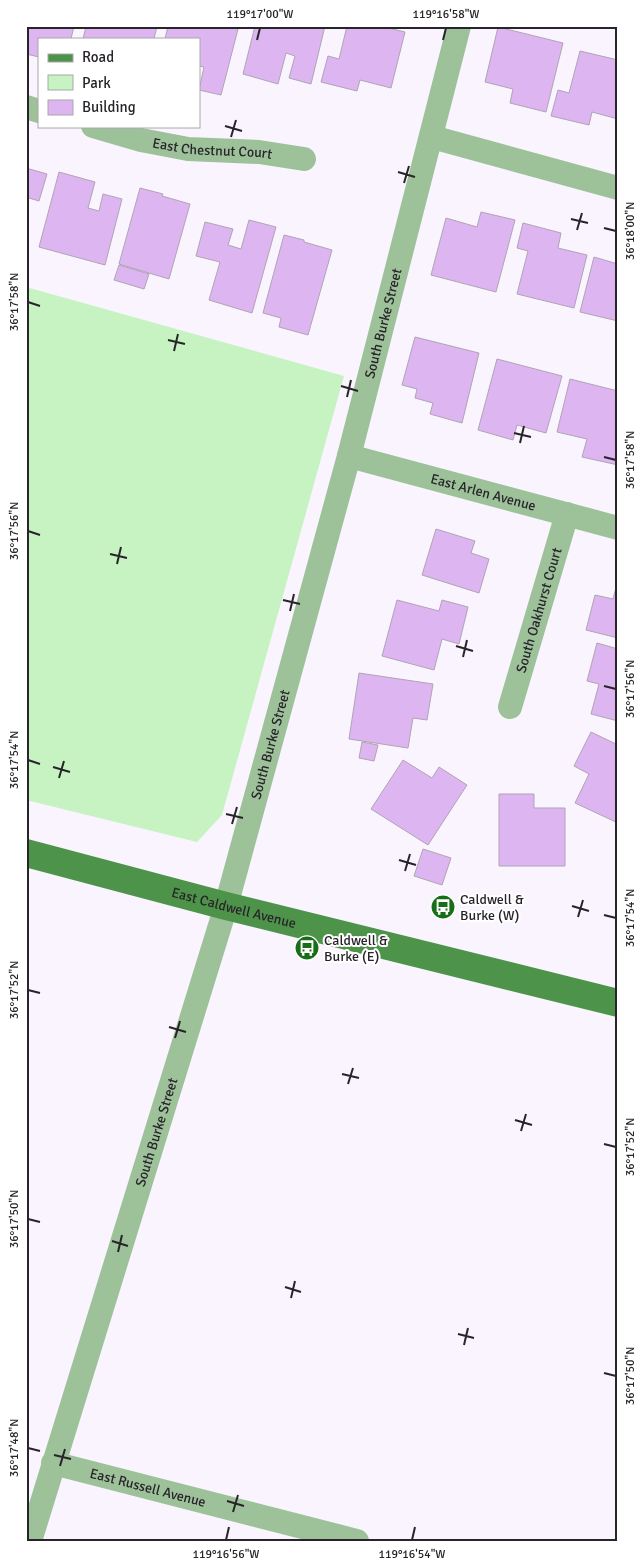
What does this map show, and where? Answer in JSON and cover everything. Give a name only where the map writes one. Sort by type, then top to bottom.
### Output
[{"type":"main road","name":"East Caldwell Avenue","points":[[26,853],[226,906],[618,1003]]},
{"type":"street","name":"South Burke Street","points":[[30,1541],[226,906],[349,456],[460,26]]},
{"type":"street","points":[[26,107],[38,111]]},
{"type":"street","name":"East Chestnut Court","points":[[100,128],[141,140],[188,149],[259,152],[304,159]]},
{"type":"street","points":[[432,137],[618,188]]},
{"type":"street","name":"East Arlen Avenue","points":[[349,456],[618,528]]},
{"type":"street","name":"South Oakhurst Court","points":[[510,706],[567,514]]},
{"type":"street","name":"East Russell Avenue","points":[[53,1463],[357,1541]]},
{"type":"green space","points":[[26,287],[344,376],[222,815],[197,842],[26,800]]},
{"type":"building","points":[[26,26],[74,26],[71,38],[38,38],[38,57],[26,54]]},
{"type":"building","points":[[86,26],[157,26],[154,38],[83,38]]},
{"type":"building","points":[[168,26],[227,26],[238,29],[221,95],[200,90],[204,67],[200,66],[200,38],[165,38]]},
{"type":"building","points":[[255,26],[325,26],[311,84],[289,78],[295,56],[286,53],[278,84],[243,74]]},
{"type":"building","points":[[347,26],[380,26],[405,32],[391,88],[360,80],[357,91],[321,82],[328,56],[339,59]]},
{"type":"building","points":[[498,27],[563,43],[546,112],[510,103],[513,89],[485,82]]},
{"type":"building","points":[[580,51],[618,60],[618,119],[592,112],[589,125],[551,116],[558,90],[569,93]]},
{"type":"building","points":[[26,168],[47,174],[39,201],[29,198],[26,207]]},
{"type":"building","points":[[59,172],[95,182],[88,208],[99,211],[103,194],[122,199],[105,265],[39,247]]},
{"type":"building","points":[[140,188],[190,204],[169,279],[119,264]]},
{"type":"building","points":[[481,212],[515,220],[496,292],[431,275],[446,218],[477,227]]},
{"type":"building","points":[[249,220],[276,227],[252,313],[209,300],[220,262],[196,256],[205,222],[233,229],[228,245],[241,249]]},
{"type":"building","points":[[523,223],[561,233],[558,248],[587,255],[574,308],[517,294],[528,251],[517,248]]},
{"type":"building","points":[[284,235],[332,250],[308,335],[279,327],[281,318],[263,313]]},
{"type":"building","points":[[594,257],[618,264],[618,321],[580,312]]},
{"type":"building","points":[[119,265],[149,274],[144,289],[114,280]]},
{"type":"building","points":[[415,337],[479,353],[462,423],[430,414],[433,403],[415,398],[417,389],[402,385]]},
{"type":"building","points":[[497,359],[562,376],[546,433],[517,425],[513,440],[478,430]]},
{"type":"building","points":[[570,379],[618,391],[618,465],[582,457],[587,439],[557,432]]},
{"type":"building","points":[[436,529],[475,541],[471,553],[489,559],[479,593],[422,575]]},
{"type":"building","points":[[618,580],[618,638],[586,630],[595,595],[613,599]]},
{"type":"building","points":[[397,600],[439,611],[442,600],[468,607],[459,644],[442,639],[434,670],[382,656]]},
{"type":"building","points":[[597,643],[618,649],[618,721],[591,714],[599,684],[587,681]]},
{"type":"building","points":[[359,673],[433,684],[427,720],[413,718],[408,748],[349,739]]},
{"type":"building","points":[[591,732],[618,745],[618,823],[575,803],[589,774],[574,766]]},
{"type":"building","points":[[362,742],[378,745],[374,761],[359,758]]},
{"type":"building","points":[[403,760],[432,778],[439,767],[467,785],[428,845],[371,809]]},
{"type":"building","points":[[499,794],[534,794],[534,808],[565,808],[565,866],[499,866]]},
{"type":"building","points":[[423,849],[451,858],[442,885],[414,876]]},
{"type":"place","name":"Caldwell & Burke (W)","points":[[443,907]]},
{"type":"place","name":"Caldwell & Burke (E)","points":[[307,948]]}]
